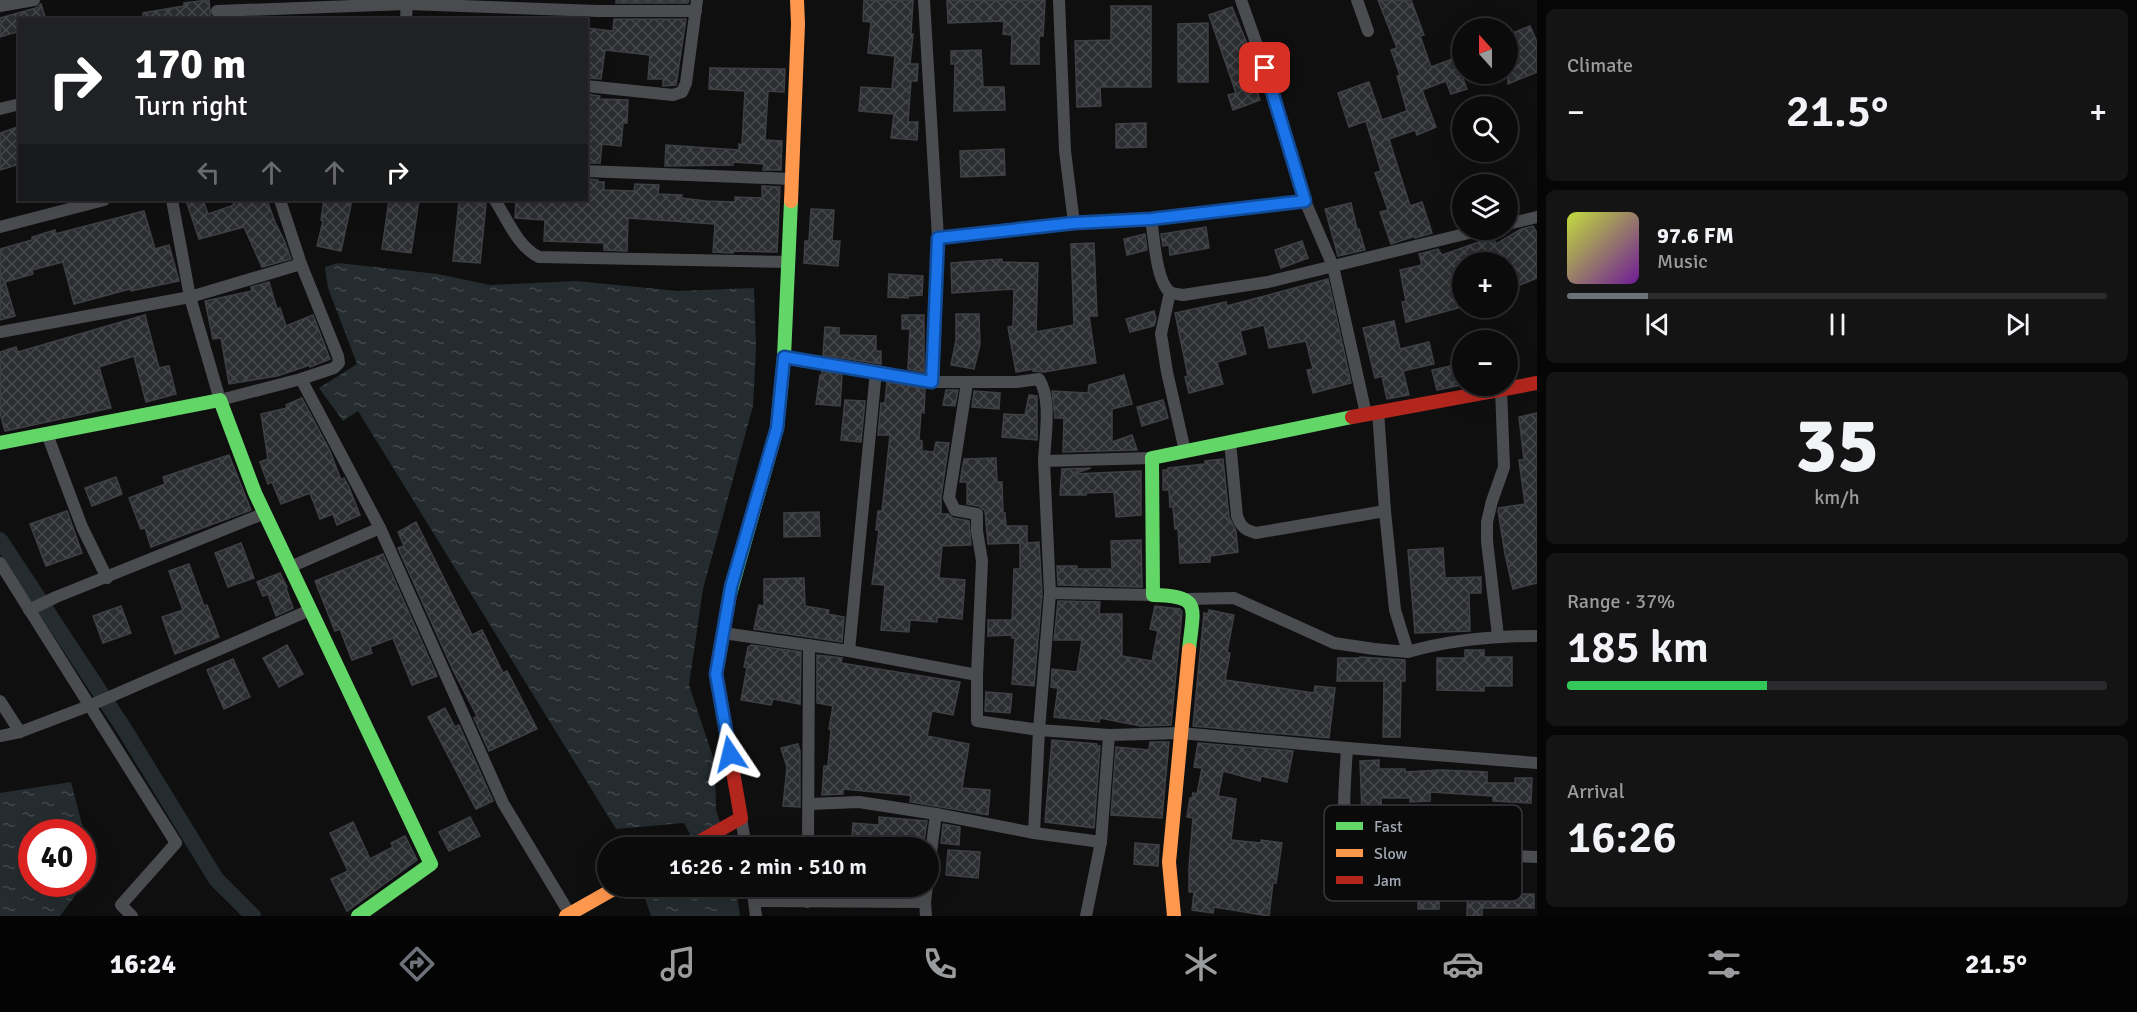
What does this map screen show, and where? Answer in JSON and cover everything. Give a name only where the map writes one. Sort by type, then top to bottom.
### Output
[{"type":"street","points":[[0,6],[34,0]]},
{"type":"street","points":[[744,837],[716,674],[731,587],[777,428],[784,357],[797,0]]},
{"type":"street","points":[[924,0],[938,238],[932,382]]},
{"type":"street","points":[[1059,0],[1065,151],[1074,223]]},
{"type":"street","points":[[1241,0],[1265,68],[1305,201],[1333,266],[1372,412],[1395,610],[1408,652]]},
{"type":"street","points":[[1357,0],[1368,31]]},
{"type":"street","points":[[406,18],[407,2]]},
{"type":"street","points":[[218,10],[306,3],[407,2],[598,11],[696,5],[686,83],[682,92],[673,95],[588,86]]},
{"type":"street","points":[[0,109],[18,104]]},
{"type":"street","points":[[588,171],[792,178]]},
{"type":"street","points":[[0,227],[100,201]]},
{"type":"street","points":[[172,201],[190,297],[220,400],[255,493],[431,864],[358,916]]},
{"type":"street","points":[[0,443],[220,400],[334,368],[339,363],[338,356],[301,264],[280,201]]},
{"type":"street","points":[[496,201],[522,243],[530,253],[539,257],[788,262]]},
{"type":"street","points":[[938,238],[1074,223],[1151,219],[1305,201]]},
{"type":"street","points":[[1518,222],[1537,217]]},
{"type":"street","points":[[1151,219],[1159,269],[1164,284],[1170,292],[1183,295],[1268,282],[1452,237]]},
{"type":"street","points":[[0,332],[190,297],[301,264]]},
{"type":"street","points":[[1170,292],[1161,334],[1185,452]]},
{"type":"street","points":[[784,357],[932,382],[1016,382],[1039,379],[1044,386],[1046,398],[1044,461],[1050,593],[1039,730],[1034,833]]},
{"type":"street","points":[[849,651],[876,371]]},
{"type":"street","points":[[301,379],[380,528],[503,803],[569,915],[600,897]]},
{"type":"street","points":[[967,383],[949,498],[955,510],[977,514],[982,561],[977,722],[1039,730],[1109,735],[1180,733],[1537,763]]},
{"type":"street","points":[[1518,386],[1537,383]]},
{"type":"street","points":[[1044,461],[1152,458],[1372,412],[1462,396]]},
{"type":"street","points":[[1498,636],[1487,541],[1487,522],[1504,467],[1501,396]]},
{"type":"street","points":[[47,434],[82,527],[107,578]]},
{"type":"street","points":[[1230,442],[1237,516],[1246,530],[1256,533],[1384,511]]},
{"type":"street","points":[[1152,458],[1153,595]]},
{"type":"street","points":[[30,610],[56,597],[265,513]]},
{"type":"street","points":[[290,567],[380,528]]},
{"type":"street","points":[[0,563],[176,843],[122,905],[132,916]]},
{"type":"street","points":[[1050,593],[1182,596],[1188,599],[1234,598],[1334,643],[1374,649],[1408,652],[1432,645],[1498,636],[1537,636]]},
{"type":"street","points":[[1174,916],[1169,862],[1192,611],[1188,599]]},
{"type":"street","points":[[0,736],[20,732],[90,705],[310,610]]},
{"type":"street","points":[[723,633],[849,651],[977,675]]},
{"type":"street","points":[[808,837],[809,645]]},
{"type":"street","points":[[0,701],[20,732]]},
{"type":"street","points":[[1086,916],[1101,842],[1109,735]]},
{"type":"street","points":[[1345,805],[1347,748]]},
{"type":"street","points":[[808,804],[860,802],[1034,833],[1101,842]]},
{"type":"street","points":[[933,837],[936,814]]},
{"type":"street","points":[[707,837],[741,818]]},
{"type":"street","points":[[1522,855],[1537,856]]},
{"type":"street","points":[[754,897],[756,916]]},
{"type":"street","points":[[807,897],[807,902]]},
{"type":"street","points":[[926,897],[926,916]]},
{"type":"street","points":[[755,902],[925,902]]},
{"type":"water","points":[[338,263],[438,274],[490,285],[576,281],[678,291],[754,288],[756,348],[753,406],[703,589],[689,685],[715,763],[716,810],[725,837],[692,837],[684,823],[616,829],[358,411],[343,421],[319,388],[357,364],[328,288],[325,267]]},
{"type":"water","points":[[71,782],[81,819],[18,819],[18,897],[74,897],[60,916],[0,916],[0,793]]},
{"type":"water","points":[[645,897],[737,897],[740,916],[651,916]]},
{"type":"building","points":[[209,0],[211,18],[143,18],[143,13],[184,6],[184,3]]},
{"type":"building","points":[[616,0],[689,0],[688,3],[616,3]]},
{"type":"building","points":[[864,0],[913,0],[910,64],[918,64],[917,81],[911,81],[908,122],[918,122],[917,140],[891,138],[894,114],[859,111],[861,87],[892,89],[895,56],[868,53],[871,22],[863,21]]},
{"type":"building","points":[[947,0],[1045,0],[1043,36],[1039,36],[1039,64],[1011,64],[1012,35],[1003,34],[1004,21],[948,23]]},
{"type":"building","points":[[1378,0],[1411,0],[1424,35],[1420,36],[1431,67],[1452,59],[1452,84],[1465,84],[1467,89],[1451,94],[1446,81],[1422,90],[1436,127],[1417,135],[1415,130],[1389,139],[1410,206],[1422,202],[1432,233],[1391,244],[1380,212],[1388,210],[1375,173],[1381,171],[1366,121],[1349,127],[1338,93],[1369,82],[1382,120],[1407,111],[1397,76],[1400,75],[1391,50],[1397,48]]},
{"type":"building","points":[[41,4],[45,18],[18,18],[18,32],[0,37],[0,18],[36,8]]},
{"type":"building","points":[[1111,6],[1151,6],[1151,87],[1100,87],[1101,106],[1077,107],[1075,41],[1111,40]]},
{"type":"building","points":[[1232,7],[1248,46],[1256,73],[1252,75],[1260,100],[1233,110],[1228,95],[1236,93],[1209,15]]},
{"type":"building","points":[[614,19],[686,19],[676,85],[663,86],[663,79],[648,79],[650,55],[605,50],[601,79],[588,78],[588,28],[613,31]]},
{"type":"building","points":[[1208,23],[1208,82],[1178,82],[1178,24]]},
{"type":"building","points":[[1530,26],[1537,42],[1537,72],[1518,80],[1518,31]]},
{"type":"building","points":[[981,50],[983,87],[1004,87],[1005,110],[954,111],[955,64],[951,64],[951,51]]},
{"type":"building","points":[[710,68],[785,69],[784,92],[768,91],[765,140],[782,141],[781,170],[763,170],[764,164],[733,162],[733,165],[665,166],[666,145],[739,150],[739,144],[742,145],[745,91],[709,89]]},
{"type":"building","points":[[588,94],[600,96],[599,99],[628,100],[627,123],[623,123],[621,146],[602,144],[600,163],[588,163]]},
{"type":"building","points":[[1146,123],[1146,147],[1116,148],[1116,124]]},
{"type":"building","points":[[18,127],[18,165],[0,170],[0,133]]},
{"type":"building","points":[[1004,149],[1005,175],[961,177],[960,151]]},
{"type":"building","points":[[588,179],[604,182],[604,190],[634,191],[635,184],[659,185],[658,194],[682,195],[681,198],[706,201],[735,202],[735,197],[762,198],[762,186],[780,187],[777,252],[713,252],[715,224],[628,218],[627,251],[604,250],[604,243],[544,241],[545,220],[515,218],[516,201],[588,201]]},
{"type":"building","points":[[186,201],[203,201],[208,214],[234,205],[232,201],[267,201],[291,259],[262,267],[244,227],[199,239]]},
{"type":"building","points":[[324,201],[352,201],[341,251],[317,246],[323,221],[321,220]]},
{"type":"building","points":[[389,201],[419,201],[411,253],[382,249]]},
{"type":"building","points":[[459,201],[486,204],[480,263],[453,261]]},
{"type":"building","points":[[1351,203],[1365,250],[1338,256],[1325,209]]},
{"type":"building","points":[[811,209],[834,210],[832,241],[840,241],[838,266],[804,263],[805,241],[809,241]]},
{"type":"building","points":[[144,211],[155,249],[169,245],[179,281],[131,291],[130,289],[74,304],[63,262],[32,270],[33,274],[5,282],[15,316],[0,320],[0,249],[32,240],[32,237],[55,230],[55,234]]},
{"type":"building","points":[[1533,226],[1537,233],[1537,278],[1518,286],[1518,252],[1452,252],[1452,310],[1406,322],[1402,302],[1406,301],[1400,270],[1422,265],[1419,254],[1438,249],[1442,255],[1484,240],[1494,240],[1496,244],[1503,240],[1518,240],[1518,231]]},
{"type":"building","points":[[1206,227],[1209,248],[1170,255],[1169,245],[1163,246],[1161,234]]},
{"type":"building","points":[[1145,234],[1147,250],[1127,255],[1124,239]]},
{"type":"building","points":[[1302,241],[1308,258],[1281,268],[1275,250]]},
{"type":"building","points":[[1094,243],[1097,316],[1089,316],[1096,363],[1044,372],[1033,371],[1034,369],[1016,372],[1008,327],[1013,326],[1014,289],[952,293],[951,263],[1002,259],[1002,262],[1038,263],[1036,332],[1074,325],[1071,244]]},
{"type":"building","points":[[889,274],[923,276],[922,295],[908,296],[908,298],[888,297]]},
{"type":"building","points":[[1328,279],[1351,383],[1313,393],[1307,370],[1313,369],[1306,341],[1269,348],[1264,325],[1240,331],[1246,354],[1217,362],[1223,384],[1189,393],[1185,377],[1188,376],[1175,313],[1226,302],[1227,306]]},
{"type":"building","points":[[269,282],[277,309],[280,308],[286,326],[313,315],[330,359],[277,376],[229,384],[221,338],[213,339],[205,301],[252,291],[251,287]]},
{"type":"building","points":[[1154,311],[1156,319],[1154,326],[1130,332],[1126,319]]},
{"type":"building","points":[[956,314],[979,314],[980,344],[974,369],[951,365],[956,340]]},
{"type":"building","points":[[145,315],[159,368],[169,366],[176,394],[146,402],[134,356],[99,367],[111,408],[5,431],[0,413],[0,352],[16,347],[18,352]]},
{"type":"building","points":[[902,315],[924,315],[924,372],[908,369],[910,329],[902,329]]},
{"type":"building","points":[[1394,321],[1400,349],[1429,342],[1434,364],[1403,371],[1409,395],[1387,399],[1382,376],[1375,378],[1363,328]]},
{"type":"building","points":[[825,327],[839,328],[839,335],[876,336],[876,351],[881,351],[881,364],[823,355]]},
{"type":"building","points":[[1451,366],[1452,387],[1437,390],[1432,370]]},
{"type":"building","points":[[822,371],[842,374],[840,406],[816,404]]},
{"type":"building","points":[[1124,375],[1132,404],[1112,409],[1112,442],[1132,435],[1137,450],[1063,452],[1064,418],[1055,418],[1052,391],[1088,393],[1089,385]]},
{"type":"building","points":[[887,382],[925,389],[924,413],[921,412],[919,440],[922,441],[922,451],[934,452],[936,442],[949,443],[941,497],[941,514],[969,521],[971,545],[942,546],[939,578],[965,580],[962,619],[937,617],[937,622],[910,620],[909,632],[881,630],[885,585],[872,584],[879,530],[876,530],[878,511],[882,511],[890,435],[878,435],[881,403],[885,403]]},
{"type":"building","points":[[946,390],[958,390],[955,406],[943,405]]},
{"type":"building","points":[[974,391],[1000,393],[999,409],[972,407]]},
{"type":"building","points":[[1029,395],[1037,396],[1037,440],[1002,437],[1004,414],[1025,415]]},
{"type":"building","points":[[302,398],[330,451],[341,480],[344,478],[348,485],[360,515],[337,525],[333,514],[320,519],[310,493],[281,504],[272,482],[268,484],[260,462],[268,459],[261,414],[287,408],[286,405]]},
{"type":"building","points":[[845,400],[865,401],[861,442],[841,440]]},
{"type":"building","points":[[1163,400],[1168,418],[1142,426],[1137,407]]},
{"type":"building","points":[[1537,413],[1537,583],[1513,589],[1498,510],[1525,504],[1519,460],[1524,460],[1519,417]]},
{"type":"building","points":[[229,455],[251,510],[151,547],[145,528],[141,529],[129,498],[165,484],[163,477]]},
{"type":"building","points":[[996,458],[997,482],[1002,482],[1003,513],[1005,513],[1006,526],[1027,526],[1027,543],[1039,542],[1042,593],[1034,686],[1012,684],[1015,638],[1012,638],[1012,635],[988,636],[988,620],[1012,620],[1014,569],[1020,569],[1020,543],[988,544],[985,511],[979,506],[967,504],[967,482],[960,482],[964,459]]},
{"type":"building","points":[[1223,459],[1229,517],[1236,531],[1238,552],[1210,556],[1210,562],[1180,563],[1178,529],[1175,529],[1169,490],[1163,490],[1163,470]]},
{"type":"building","points":[[1091,468],[1073,474],[1141,471],[1141,515],[1116,517],[1114,492],[1060,495],[1062,469]]},
{"type":"building","points":[[116,477],[122,494],[92,506],[85,488]]},
{"type":"building","points":[[67,511],[82,553],[46,566],[30,524]]},
{"type":"building","points":[[819,512],[820,536],[784,537],[784,513]]},
{"type":"building","points":[[416,522],[472,635],[482,630],[503,673],[507,671],[537,729],[489,751],[474,718],[477,716],[453,670],[398,548],[404,546],[398,532]]},
{"type":"building","points":[[1141,540],[1142,587],[1058,585],[1057,566],[1077,566],[1077,569],[1112,569],[1111,541]]},
{"type":"building","points":[[241,543],[254,578],[228,587],[215,553]]},
{"type":"building","points":[[1443,548],[1445,578],[1481,577],[1481,593],[1469,593],[1470,631],[1415,633],[1408,550]]},
{"type":"building","points":[[383,554],[437,676],[412,685],[393,638],[370,647],[372,653],[352,660],[340,629],[335,631],[315,581]]},
{"type":"building","points":[[189,564],[204,606],[207,605],[219,637],[175,654],[162,617],[183,610],[169,571]]},
{"type":"building","points":[[280,573],[293,608],[276,616],[268,594],[263,596],[257,582]]},
{"type":"building","points":[[804,578],[805,606],[829,610],[828,614],[844,617],[842,642],[754,629],[759,605],[764,606],[764,579]]},
{"type":"building","points":[[1058,601],[1100,602],[1099,614],[1122,614],[1122,656],[1152,661],[1158,631],[1150,629],[1155,606],[1180,609],[1182,612],[1171,725],[1141,726],[1100,718],[1099,722],[1054,717],[1058,688],[1051,687],[1052,669],[1077,672],[1082,640],[1054,640]]},
{"type":"building","points":[[121,606],[131,633],[103,643],[93,616]]},
{"type":"building","points":[[1209,610],[1234,615],[1227,652],[1230,653],[1225,680],[1314,693],[1315,686],[1335,688],[1329,738],[1193,726],[1204,613],[1208,614]]},
{"type":"building","points":[[287,645],[303,674],[279,687],[263,658]]},
{"type":"building","points":[[751,645],[801,652],[800,704],[773,699],[771,705],[741,700],[747,668],[744,667],[748,647]]},
{"type":"building","points":[[1465,650],[1484,650],[1484,657],[1512,657],[1512,686],[1484,686],[1484,691],[1437,690],[1437,658],[1465,658]]},
{"type":"building","points":[[817,655],[842,658],[841,663],[960,682],[953,715],[932,711],[927,736],[969,744],[962,788],[990,790],[988,815],[910,802],[911,796],[907,795],[843,789],[843,794],[822,795],[824,766],[828,766],[831,730],[829,729],[833,706],[817,703]]},
{"type":"building","points":[[1338,658],[1405,660],[1405,681],[1401,681],[1400,737],[1383,737],[1384,681],[1337,681]]},
{"type":"building","points":[[233,659],[250,697],[224,709],[207,670]]},
{"type":"building","points":[[986,692],[1012,694],[1010,713],[985,711]]},
{"type":"building","points":[[445,708],[455,727],[459,725],[493,801],[476,809],[428,717]]},
{"type":"building","points":[[1052,740],[1100,746],[1094,828],[1045,822]]},
{"type":"building","points":[[1150,742],[1169,742],[1162,818],[1111,815],[1116,747],[1149,750]]},
{"type":"building","points":[[1198,743],[1293,751],[1287,782],[1261,776],[1260,781],[1223,771],[1218,796],[1236,799],[1231,840],[1282,843],[1276,883],[1273,883],[1269,916],[1214,907],[1213,913],[1192,910],[1194,892],[1189,892],[1189,867],[1193,818],[1187,817],[1190,798],[1193,793],[1197,794],[1202,768],[1194,767]]},
{"type":"building","points":[[798,744],[800,807],[783,806],[787,767],[781,748]]},
{"type":"building","points":[[1379,760],[1379,769],[1405,769],[1405,772],[1441,770],[1487,772],[1487,783],[1515,783],[1515,778],[1532,778],[1531,803],[1493,801],[1493,796],[1430,792],[1430,801],[1410,802],[1410,798],[1381,798],[1381,805],[1362,805],[1360,761]]},
{"type":"building","points":[[470,817],[480,836],[449,851],[439,832]]},
{"type":"building","points":[[879,817],[927,821],[925,837],[852,837],[853,823],[879,825]]},
{"type":"building","points":[[353,822],[370,859],[393,847],[391,843],[405,836],[417,860],[347,911],[331,879],[348,871],[330,833]]},
{"type":"building","points":[[943,824],[960,827],[959,845],[941,843]]},
{"type":"building","points":[[1135,843],[1159,845],[1158,866],[1134,864]]},
{"type":"building","points":[[948,850],[980,852],[978,878],[946,875]]},
{"type":"building","points":[[1522,894],[1534,894],[1534,908],[1482,908],[1482,916],[1467,916],[1467,901],[1522,901]]},
{"type":"building","points":[[1418,901],[1439,901],[1439,909],[1418,909]]},
{"type":"waterway","points":[[0,540],[123,727],[216,879],[253,916]]},
{"type":"traffic: fast","points":[[730,594],[777,428],[784,357],[791,201]]},
{"type":"traffic: fast","points":[[0,443],[220,400],[255,493],[431,864],[358,916]]},
{"type":"traffic: fast","points":[[1189,650],[1193,614],[1191,607],[1180,598],[1153,595],[1152,458],[1352,417]]},
{"type":"traffic: slow","points":[[791,201],[797,0]]},
{"type":"traffic: slow","points":[[1174,916],[1169,862],[1189,650]]},
{"type":"traffic: slow","points":[[566,916],[600,897]]},
{"type":"traffic: jam","points":[[1352,417],[1537,383]]},
{"type":"traffic: jam","points":[[707,837],[741,818],[716,674],[730,594]]},
{"type":"route","points":[[730,754],[716,674],[731,587],[777,428],[784,357],[932,382],[938,238],[1074,223],[1151,219],[1305,201],[1265,68]]}]
